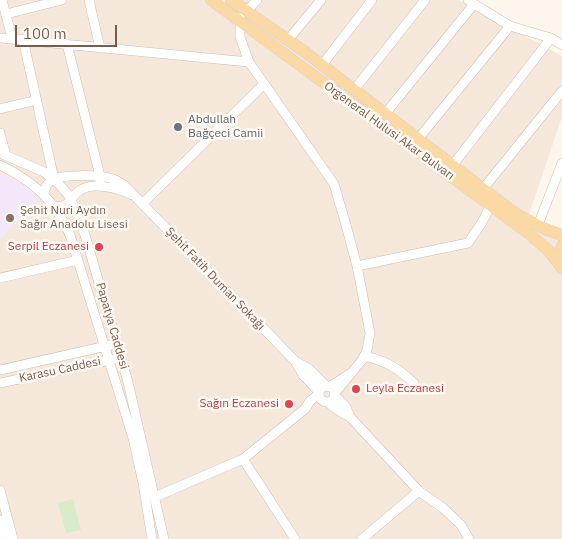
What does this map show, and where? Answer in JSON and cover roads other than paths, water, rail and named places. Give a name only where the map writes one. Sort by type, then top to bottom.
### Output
[{"type":"main road","name":"Orgeneral Hulusi Akar Bulvarı","points":[[211,0],[528,233],[549,251],[562,268]]},
{"type":"main road","name":"Orgeneral Hulusi Akar Bulvarı","points":[[240,5],[322,65],[516,214],[562,235]]},
{"type":"main road","points":[[562,246],[559,258],[562,268]]},
{"type":"street","points":[[2,0],[12,38]]},
{"type":"street","points":[[6,14],[62,0]]},
{"type":"street","points":[[89,0],[100,48]]},
{"type":"street","points":[[155,497],[243,459],[305,409],[312,408],[351,372],[367,350],[370,333],[356,266],[334,184],[249,62],[240,37],[240,5],[257,0]]},
{"type":"street","points":[[288,40],[321,0]]},
{"type":"street","points":[[322,65],[372,0]]},
{"type":"street","points":[[354,90],[425,0]]},
{"type":"street","points":[[385,114],[471,2],[510,26],[558,41],[452,166]]},
{"type":"street","points":[[418,139],[510,26]]},
{"type":"street","points":[[0,38],[249,62]]},
{"type":"street","points":[[23,39],[54,179],[47,185],[44,193]]},
{"type":"street","points":[[67,44],[100,176],[100,186]]},
{"type":"street","points":[[139,200],[264,84]]},
{"type":"street","points":[[483,189],[562,91]]},
{"type":"street","points":[[0,109],[37,100]]},
{"type":"street","points":[[0,132],[3,154]]},
{"type":"street","name":"Papatya Caddesi","points":[[3,154],[36,168],[54,179],[65,190],[71,200],[85,235],[135,407],[164,539]]},
{"type":"street","points":[[538,225],[562,163]]},
{"type":"street","name":"Papatya Caddesi","points":[[0,165],[28,180],[44,193],[68,230],[106,347],[138,460],[152,539]]},
{"type":"street","name":"Şehit Fatih Duman Sokağı","points":[[54,179],[100,176],[120,182],[295,361],[308,369],[341,412],[350,417],[419,491],[444,508],[460,525],[469,539]]},
{"type":"street","name":"Şehit Fatih Duman Sokağı","points":[[54,206],[64,206],[82,189],[100,186],[120,190],[139,200]]},
{"type":"street","points":[[356,266],[468,243],[491,205]]},
{"type":"street","points":[[0,278],[78,260]]},
{"type":"street","name":"Karasu Caddesi","points":[[0,370],[116,344]]},
{"type":"street","points":[[364,356],[392,364],[414,383]]},
{"type":"street","name":"Karasu Caddesi","points":[[0,383],[121,357]]},
{"type":"street","points":[[243,459],[295,539]]},
{"type":"street","points":[[0,490],[13,539]]},
{"type":"street","points":[[362,539],[419,491]]},
{"type":"street","points":[[0,520],[3,536]]},
{"type":"place","name":"Abdullah Bağçeci Camii","points":[[178,127]]},
{"type":"place","name":"Şehit Nuri Aydın Sağır Anadolu Lisesi","points":[[10,218]]},
{"type":"place","name":"Serpil Eczanesi","points":[[99,247]]},
{"type":"place","name":"Leyla Eczanesi","points":[[356,389]]},
{"type":"place","name":"Sağın Eczanesi","points":[[289,404]]}]
